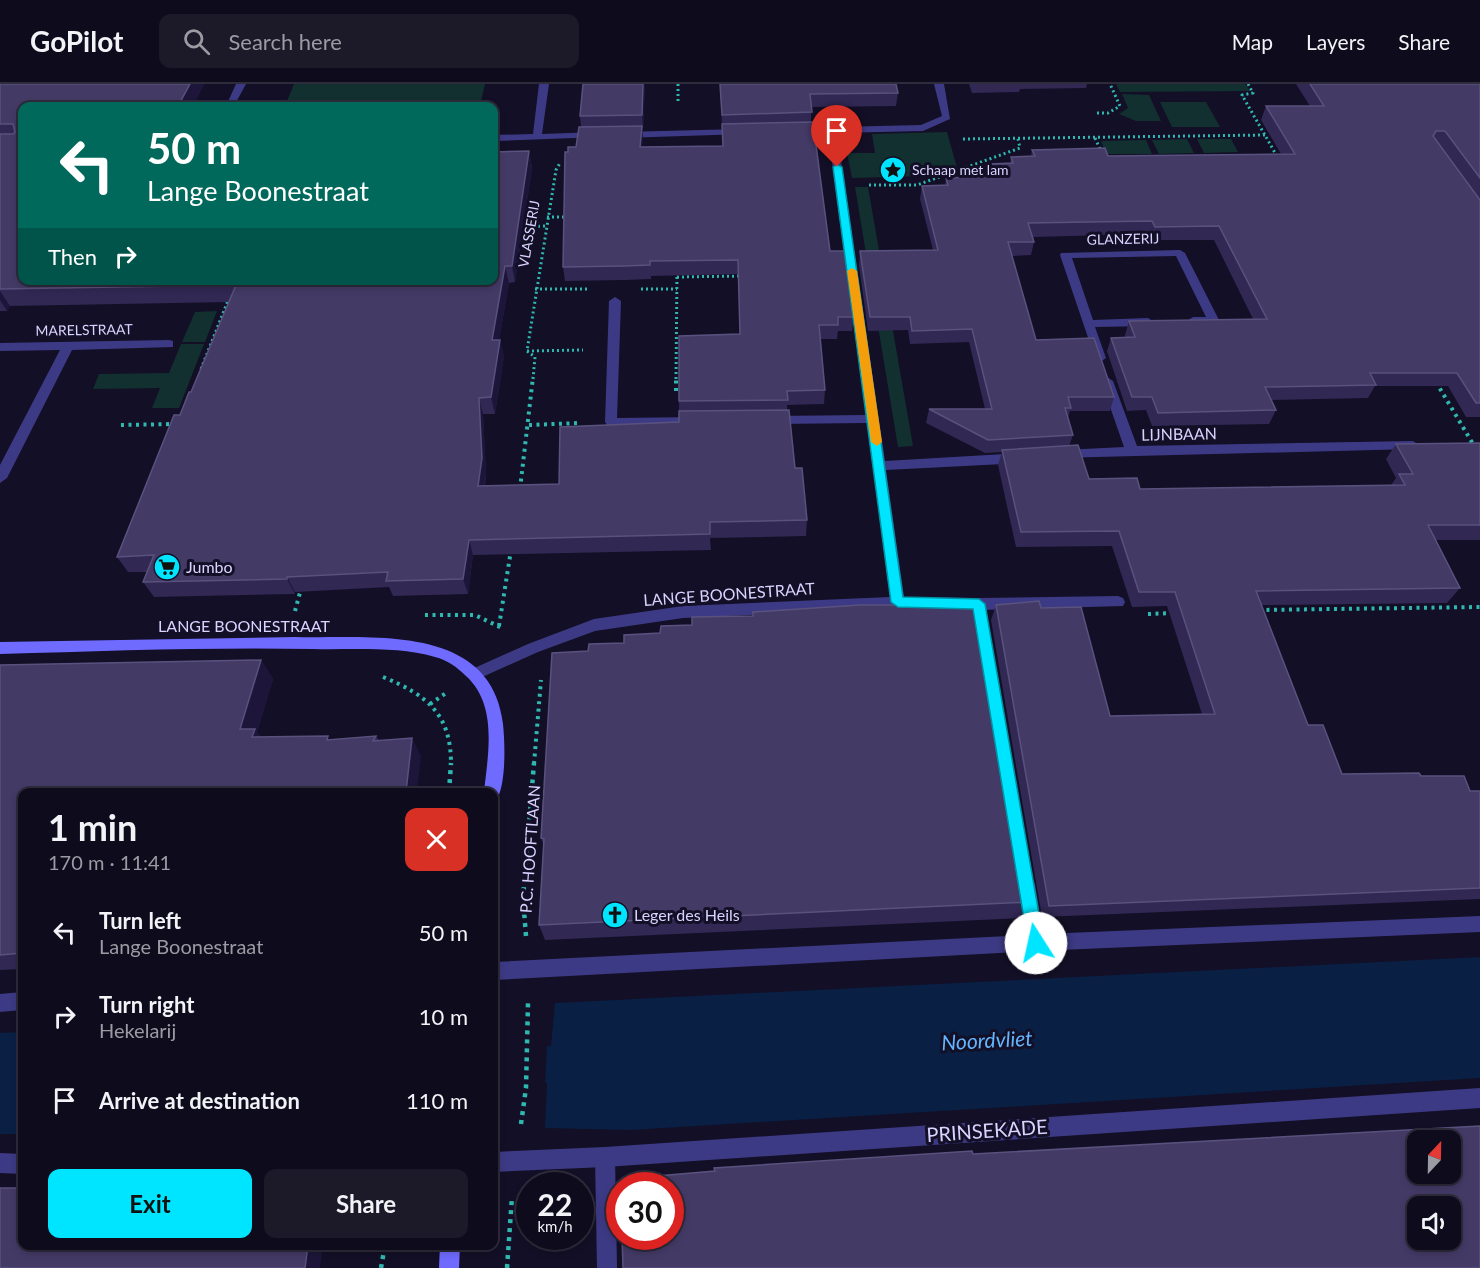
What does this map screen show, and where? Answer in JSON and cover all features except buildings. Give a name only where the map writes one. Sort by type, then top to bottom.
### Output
[{"type":"street","points":[[232,102],[241,84]]},
{"type":"street","points":[[537,137],[544,84]]},
{"type":"street","points":[[786,131],[923,128],[947,117],[939,84]]},
{"type":"street","points":[[832,130],[898,602]]},
{"type":"street","points":[[616,135],[753,132]]},
{"type":"street","points":[[498,138],[605,135]]},
{"type":"street","name":"GLANZERIJ","points":[[1132,452],[1065,255],[1180,253],[1213,320],[1179,321]]},
{"type":"street","points":[[615,301],[611,423],[711,421]]},
{"type":"street","points":[[1088,324],[1156,322]]},
{"type":"street","name":"MARELSTRAAT","points":[[0,347],[169,344]]},
{"type":"street","points":[[0,478],[68,345]]},
{"type":"street","points":[[757,421],[874,419]]},
{"type":"street","name":"LIJNBAAN","points":[[1052,456],[1473,444]]},
{"type":"street","points":[[880,466],[1029,457]]},
{"type":"street","name":"LANGE BOONESTRAAT","points":[[0,648],[243,641],[373,645],[416,648],[449,656],[475,674],[533,648],[594,625],[684,612],[898,602],[980,610],[1118,602]]},
{"type":"street","points":[[475,674],[496,714],[497,742],[492,788]]},
{"type":"street","points":[[1024,873],[1036,943]]},
{"type":"street","points":[[498,971],[1036,943],[1480,924]]},
{"type":"street","points":[[0,1003],[18,1001]]},
{"type":"street","name":"PRINSEKADE","points":[[498,1162],[605,1157],[1480,1098]]},
{"type":"street","points":[[605,1157],[607,1268]]},
{"type":"street","points":[[0,1163],[18,1164]]},
{"type":"street","points":[[449,1268],[450,1250]]},
{"type":"path","points":[[1097,114],[1107,113],[1120,106],[1110,84]]},
{"type":"path","points":[[1248,84],[1253,93],[1242,94],[1283,165]]},
{"type":"path","points":[[923,128],[961,139],[1266,135]]},
{"type":"path","name":"VLASSERIJ","points":[[519,492],[529,425],[535,357],[527,351],[547,218],[556,170],[561,161],[550,160],[537,137]]},
{"type":"path","points":[[1095,138],[1104,159]]},
{"type":"path","points":[[840,186],[917,185],[1020,148],[1018,139]]},
{"type":"path","points":[[547,218],[570,217]]},
{"type":"path","points":[[514,227],[546,226]]},
{"type":"path","points":[[676,422],[677,266]]},
{"type":"path","points":[[677,277],[748,276]]},
{"type":"path","points":[[199,374],[231,291]]},
{"type":"path","points":[[527,351],[614,350]]},
{"type":"path","points":[[1431,374],[1473,444]]},
{"type":"path","points":[[529,425],[611,423]]},
{"type":"path","points":[[121,425],[179,424]]},
{"type":"path","points":[[499,626],[512,548]]},
{"type":"path","points":[[293,617],[302,583]]},
{"type":"path","points":[[1118,602],[1133,614],[1178,613]]},
{"type":"path","points":[[1258,610],[1480,607]]},
{"type":"path","name":"P.C. HOOFTLAAN","points":[[526,1088],[529,969],[523,898],[542,672],[533,648]]},
{"type":"path","points":[[379,676],[419,694],[446,721],[452,770],[450,788]]},
{"type":"path","points":[[381,1268],[384,1250]]},
{"type":"green space","points":[[294,84],[485,84],[481,102],[287,102]]},
{"type":"green space","points":[[1116,84],[1245,84],[1250,91],[1120,92]]},
{"type":"green space","points":[[1122,94],[1149,95],[1161,121],[1136,121],[1119,114],[1128,108]]},
{"type":"green space","points":[[1160,102],[1206,102],[1220,127],[1172,127]]},
{"type":"green space","points":[[947,132],[959,175],[852,178],[847,153],[875,153],[872,134]]},
{"type":"green space","points":[[1187,139],[1194,153],[1159,154],[1152,140]]},
{"type":"green space","points":[[1197,139],[1231,139],[1238,152],[1204,153]]},
{"type":"green space","points":[[1146,140],[1152,154],[1106,154],[1101,141]]},
{"type":"green space","points":[[855,187],[868,187],[913,446],[898,447]]},
{"type":"green space","points":[[217,311],[205,342],[182,342],[195,312]]},
{"type":"green space","points":[[181,344],[204,344],[179,408],[152,408],[160,388],[93,389],[99,374],[169,373]]},
{"type":"water","name":"Noordvliet","points":[[1480,957],[1480,1078],[630,1130],[545,1128],[547,1083],[498,1086],[498,1049],[551,1046],[555,1003]]},
{"type":"water","points":[[18,1032],[18,1134],[0,1134],[0,1033]]},
{"type":"pier","points":[[547,1043],[545,1087],[498,1089],[498,1046]]},
{"type":"slow traffic","points":[[852,271],[877,442]]},
{"type":"place","name":"Schaap met lam","points":[[893,170]]},
{"type":"place","name":"Jumbo","points":[[167,567]]},
{"type":"place","name":"Leger des Heils","points":[[615,915]]},
{"type":"route","points":[[837,167],[898,602],[979,604],[1036,943]]}]
